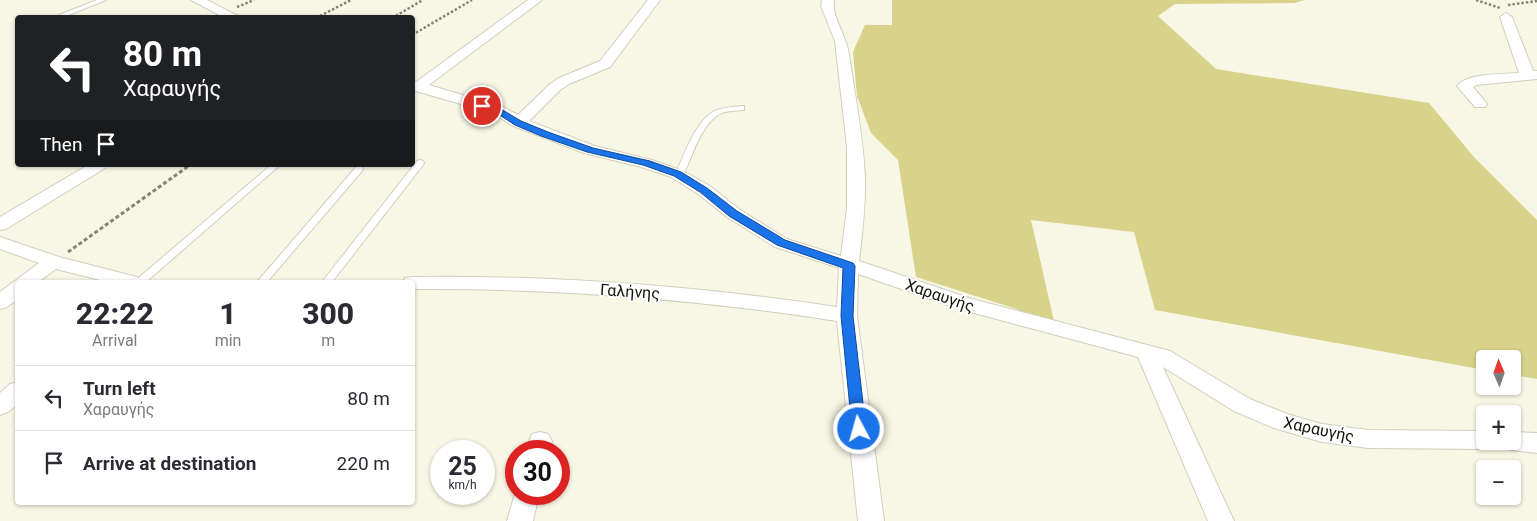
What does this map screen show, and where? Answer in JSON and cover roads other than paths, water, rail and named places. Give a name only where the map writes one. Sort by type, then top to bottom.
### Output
[{"type":"street","points":[[197,0],[230,15]]},
{"type":"street","points":[[415,86],[536,0]]},
{"type":"street","points":[[518,123],[555,87],[564,81],[605,64],[654,0]]},
{"type":"street","points":[[828,0],[827,6],[831,20],[840,41],[856,155],[856,208],[849,266],[847,316],[871,521]]},
{"type":"street","points":[[1480,104],[1464,86],[1473,81],[1532,75],[1502,11]]},
{"type":"street","name":"Χαραυγής","points":[[415,86],[498,110],[518,123],[590,150],[646,163],[679,175],[704,190],[733,213],[781,243],[920,287],[966,304],[1162,356],[1242,405],[1282,422],[1322,433],[1368,439],[1476,440]]},
{"type":"street","points":[[0,225],[96,167]]},
{"type":"street","points":[[0,243],[53,262],[122,280]]},
{"type":"street","points":[[29,280],[53,262]]},
{"type":"street","name":"Γαλήνης","points":[[415,283],[477,282],[691,295],[789,306],[847,316]]},
{"type":"street","points":[[0,302],[15,291]]},
{"type":"street","points":[[1146,352],[1221,521]]},
{"type":"street","points":[[0,406],[15,393]]},
{"type":"street","points":[[1521,442],[1537,443]]},
{"type":"street","points":[[520,521],[524,505]]},
{"type":"lane","points":[[62,15],[104,0]]},
{"type":"lane","points":[[679,175],[702,128],[710,118],[717,112],[741,108]]},
{"type":"lane","points":[[329,280],[420,162]]},
{"type":"lane","points":[[142,280],[274,167]]},
{"type":"lane","points":[[264,280],[358,169]]}]
